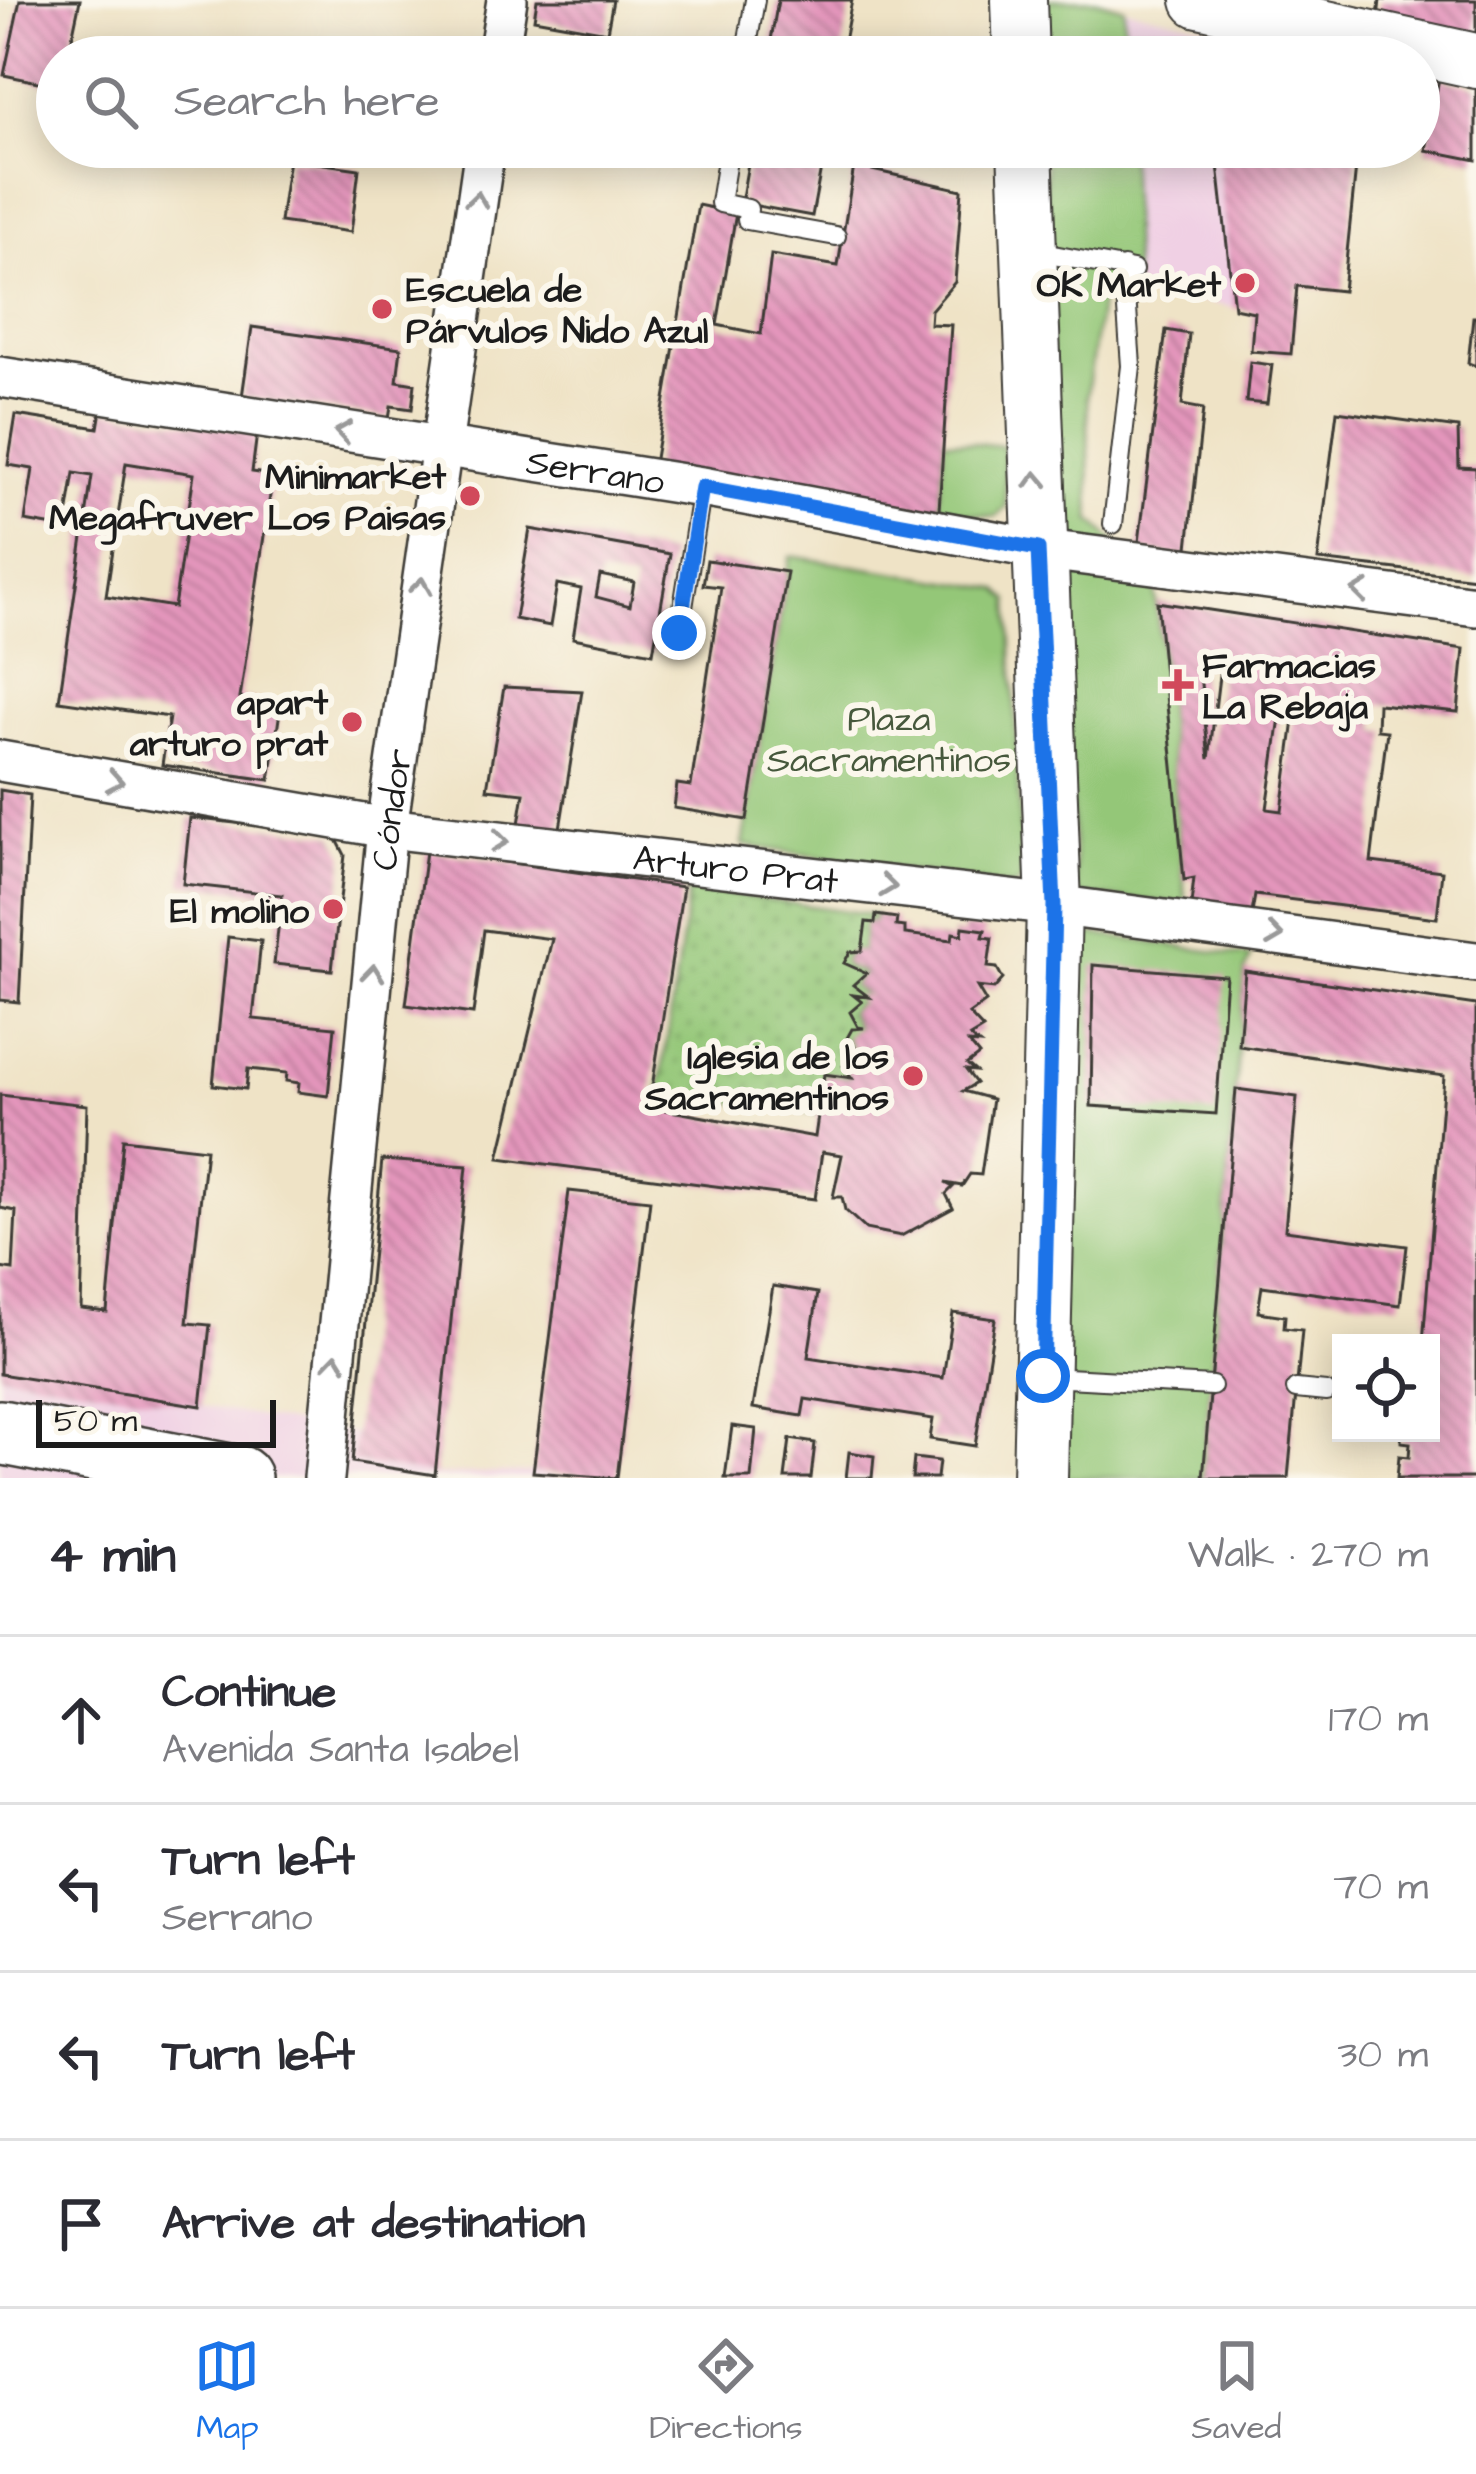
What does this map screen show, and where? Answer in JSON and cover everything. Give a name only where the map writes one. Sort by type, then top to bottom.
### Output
[{"type":"main road","points":[[1019,0],[1021,36]]},
{"type":"main road","points":[[1198,0],[1362,36]]},
{"type":"main road","points":[[1440,53],[1476,61]]},
{"type":"main road","points":[[1026,168],[1054,905],[1040,1478]]},
{"type":"main road","points":[[0,1432],[238,1478]]},
{"type":"street","points":[[502,36],[507,0]]},
{"type":"street","name":"Cóndor","points":[[324,1478],[387,829],[482,168]]},
{"type":"street","name":"Serrano","points":[[0,377],[702,487],[1038,549],[1476,605]]},
{"type":"street","name":"Arturo Prat","points":[[0,760],[387,829],[1054,905],[1476,962]]},
{"type":"lane","points":[[749,36],[755,0]]},
{"type":"lane","points":[[725,168],[719,203],[748,209],[747,220],[836,236]]},
{"type":"lane","points":[[1030,250],[1129,269],[1131,366],[1113,524]]},
{"type":"lane","points":[[679,633],[702,487]]},
{"type":"lane","points":[[1043,1376],[1212,1386]]},
{"type":"lane","points":[[1296,1389],[1326,1392]]},
{"type":"shaded area","points":[[1124,8],[1247,36],[1125,36]]},
{"type":"shaded area","points":[[1130,168],[1309,168],[1291,354],[1251,351],[1253,312],[1134,287]]},
{"type":"shaded area","points":[[20,1098],[81,1309],[107,1311],[123,1139],[206,1149],[187,1322],[210,1325],[202,1406],[355,1434],[353,1462],[435,1475],[533,1472],[563,1478],[0,1478],[0,1268],[13,1269]]},
{"type":"green space","points":[[1044,0],[1096,0],[1124,8],[1125,36],[1043,36]]},
{"type":"green space","points":[[1046,168],[1130,168],[1134,287],[1103,282],[1087,395],[1091,520],[1120,547],[1071,543],[1055,519]]},
{"type":"green space","points":[[944,440],[1003,446],[1006,507],[996,517],[939,510]]},
{"type":"green space","name":"Plaza Sacramentinos","points":[[790,556],[998,589],[1010,600],[1022,880],[1013,887],[743,845]]},
{"type":"green space","points":[[1057,567],[1154,581],[1186,904],[1077,895]]},
{"type":"green space","points":[[689,889],[876,915],[875,923],[866,922],[862,951],[850,952],[844,960],[849,969],[866,973],[853,985],[863,995],[850,1012],[858,1029],[847,1038],[855,1055],[843,1066],[852,1078],[824,1075],[818,1114],[659,1093]]},
{"type":"green space","points":[[1092,934],[1251,957],[1245,971],[1203,1478],[1052,1478],[1071,947]]},
{"type":"building","points":[[20,0],[80,0],[72,36],[36,36],[36,82],[4,75]]},
{"type":"building","points":[[537,0],[613,0],[607,32],[534,19]]},
{"type":"building","points":[[778,0],[852,0],[845,36],[772,36]]},
{"type":"building","points":[[1380,0],[1476,0],[1476,38],[1378,18]]},
{"type":"building","points":[[1440,78],[1476,86],[1476,160],[1440,153]]},
{"type":"building","points":[[288,168],[359,169],[351,232],[280,222]]},
{"type":"building","points":[[747,168],[821,168],[812,216],[741,203]]},
{"type":"building","points":[[854,168],[962,190],[955,282],[931,310],[930,324],[951,325],[939,510],[653,470],[698,205],[736,213],[717,325],[761,334],[771,255],[838,266]]},
{"type":"building","points":[[1218,168],[1356,168],[1343,291],[1297,286],[1291,354],[1251,351],[1254,312],[1234,308]]},
{"type":"building","points":[[1476,317],[1476,366],[1468,363]]},
{"type":"building","points":[[252,327],[401,348],[397,381],[415,384],[412,409],[391,406],[389,418],[242,397]]},
{"type":"building","points":[[1166,330],[1189,334],[1182,405],[1203,409],[1187,557],[1138,550]]},
{"type":"building","points":[[1250,362],[1272,365],[1267,404],[1246,402]]},
{"type":"building","points":[[101,410],[257,433],[252,472],[273,475],[240,698],[281,704],[270,780],[162,765],[169,717],[59,701],[92,476],[74,473],[65,528],[25,521],[33,469],[8,465],[16,415],[98,428]],"holes":[[[126,463],[194,474],[174,607],[106,596]]]},
{"type":"building","points":[[1337,411],[1458,428],[1459,467],[1476,468],[1476,578],[1318,560]]},
{"type":"building","points":[[530,529],[670,554],[653,653],[573,638],[581,589],[557,584],[550,626],[515,619]],"holes":[[[600,575],[634,582],[630,606],[596,597]]]},
{"type":"building","points":[[707,560],[787,572],[747,820],[674,808],[677,784],[691,786],[721,587],[703,585]]},
{"type":"building","points":[[1157,602],[1464,649],[1458,712],[1378,704],[1377,730],[1387,731],[1371,862],[1442,871],[1437,918],[1255,895],[1252,913],[1191,905],[1194,878],[1184,880]],"holes":[[[1199,665],[1220,668],[1209,759]],[[1282,703],[1296,705],[1282,811],[1267,809]]]},
{"type":"building","points":[[504,687],[582,691],[559,835],[518,830],[524,793],[487,789]]},
{"type":"building","points":[[0,790],[30,795],[19,1002],[0,1000]]},
{"type":"building","points":[[190,818],[334,834],[345,855],[332,970],[274,964],[282,895],[183,884]]},
{"type":"building","points":[[426,851],[683,887],[649,1107],[815,1137],[824,1074],[852,1078],[843,1066],[855,1055],[846,1049],[856,1048],[847,1038],[852,1029],[864,1028],[858,1027],[850,1012],[862,1002],[853,995],[869,997],[853,985],[866,973],[844,963],[850,952],[862,951],[866,922],[875,923],[876,915],[897,918],[896,926],[905,927],[905,934],[952,940],[953,933],[962,935],[963,927],[985,930],[983,937],[992,938],[988,967],[997,968],[1003,979],[994,989],[977,987],[986,1002],[969,1014],[983,1029],[970,1037],[979,1044],[969,1043],[979,1055],[967,1064],[975,1071],[966,1070],[976,1083],[963,1091],[992,1099],[981,1175],[970,1174],[962,1186],[945,1183],[953,1187],[946,1194],[953,1208],[901,1236],[866,1229],[845,1210],[842,1197],[833,1197],[842,1155],[822,1152],[815,1199],[499,1158],[552,939],[484,930],[473,1014],[406,1005]]},
{"type":"building","points":[[228,937],[261,941],[253,1019],[335,1027],[328,1096],[298,1092],[299,1083],[286,1081],[287,1073],[248,1069],[246,1089],[213,1085]]},
{"type":"building","points":[[1093,965],[1226,976],[1216,1114],[1091,1106]]},
{"type":"building","points":[[1245,971],[1476,1005],[1476,1478],[1397,1478],[1399,1456],[1409,1457],[1410,1443],[1401,1442],[1440,1442],[1440,1334],[1424,1334],[1444,1076],[1239,1046]]},
{"type":"building","points":[[1236,1089],[1297,1097],[1285,1230],[1407,1246],[1400,1305],[1262,1286],[1258,1312],[1285,1316],[1284,1328],[1302,1330],[1288,1478],[1203,1478]]},
{"type":"building","points":[[0,1095],[87,1105],[81,1309],[107,1312],[123,1139],[206,1149],[187,1323],[210,1325],[201,1406],[0,1374],[0,1268],[13,1270],[16,1211],[0,1208]]},
{"type":"building","points":[[382,1160],[467,1166],[435,1475],[352,1462]]},
{"type":"building","points":[[569,1191],[650,1200],[617,1478],[533,1472]]},
{"type":"building","points":[[773,1286],[818,1293],[808,1357],[943,1378],[953,1313],[995,1319],[975,1446],[930,1439],[933,1419],[805,1399],[802,1416],[753,1408]]},
{"type":"building","points":[[732,1426],[756,1429],[751,1478],[725,1478]]},
{"type":"building","points":[[790,1439],[815,1443],[811,1478],[785,1478]]},
{"type":"building","points":[[849,1452],[874,1456],[872,1478],[846,1478]]},
{"type":"building","points":[[914,1458],[939,1461],[937,1478],[912,1478]]},
{"type":"place","name":"OK Market","points":[[1245,283]]},
{"type":"place","name":"Escuela de Párvulos Nido Azul","points":[[382,309]]},
{"type":"place","name":"Minimarket Megafruver Los Paisas","points":[[470,496]]},
{"type":"place","name":"Farmacias La Rebaja","points":[[1178,685]]},
{"type":"place","name":"apart arturo prat","points":[[352,722]]},
{"type":"place","name":"El molino","points":[[333,909]]},
{"type":"place","name":"Iglesia de los Sacramentinos","points":[[913,1076]]},
{"type":"route","points":[[679,633],[702,487],[1038,549],[1054,905],[1043,1376]]}]
